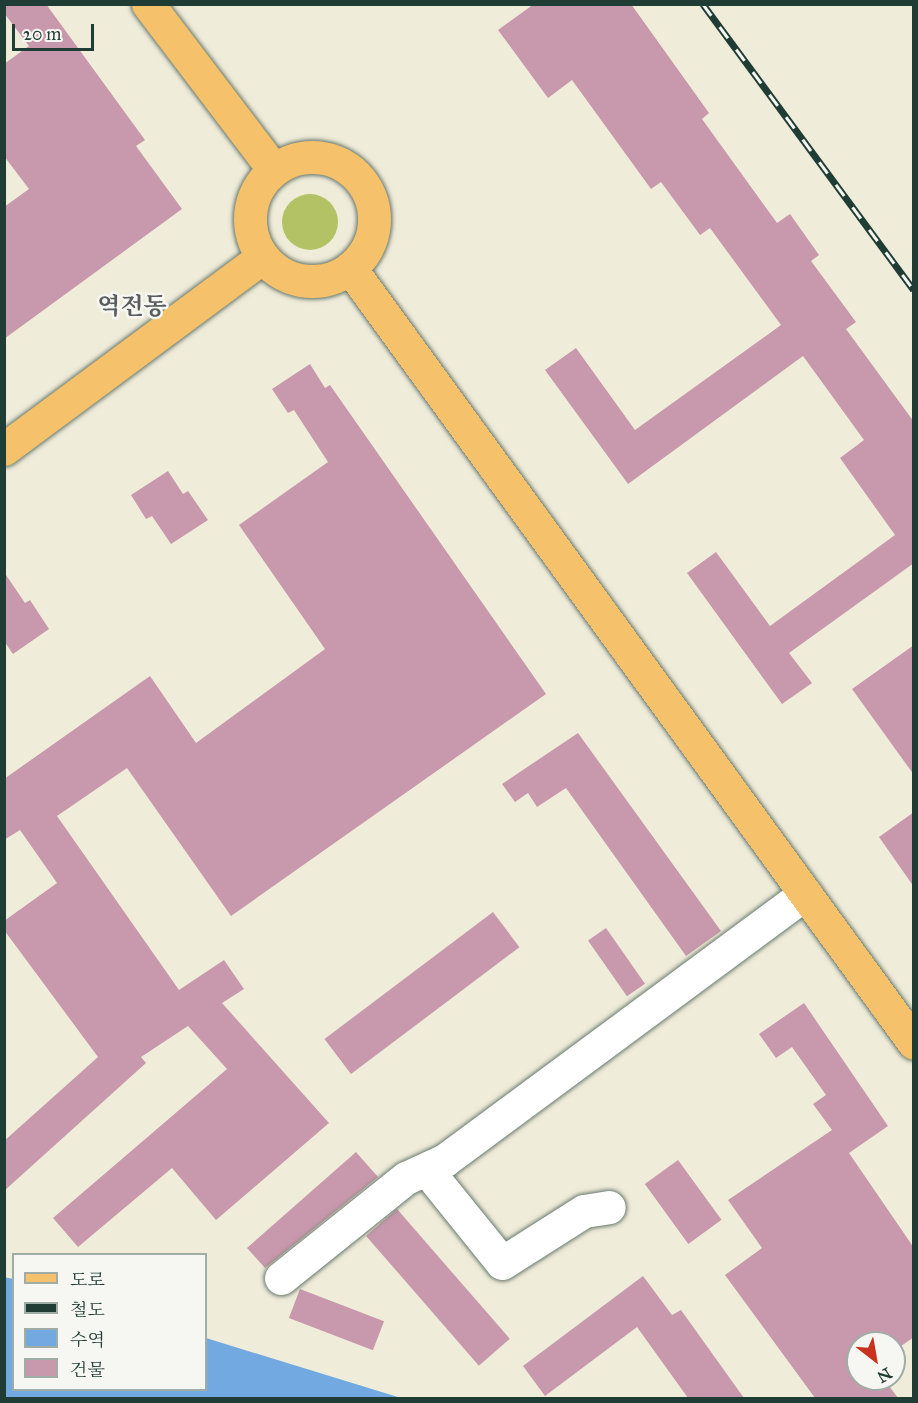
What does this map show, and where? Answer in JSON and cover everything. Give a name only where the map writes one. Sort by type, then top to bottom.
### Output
[{"type":"main road","points":[[148,4],[274,170]]},
{"type":"main road","points":[[304,157],[320,157],[350,169],[361,180],[370,195],[374,226],[362,256],[350,268],[337,276],[305,280],[275,268],[263,257],[255,243],[250,211],[262,181],[274,170],[304,157]]},
{"type":"main road","points":[[4,448],[263,257]]},
{"type":"main road","points":[[350,268],[914,1043]]},
{"type":"street","points":[[281,1278],[406,1178],[427,1170],[805,894]]},
{"type":"street","points":[[427,1170],[502,1263],[584,1211],[609,1207]]},
{"type":"green space","points":[[304,194],[316,194],[326,198],[334,206],[338,222],[334,238],[326,246],[316,250],[304,250],[294,246],[286,238],[282,228],[282,216],[286,206],[294,198]]},
{"type":"water","points":[[4,1277],[12,1279],[12,1391],[207,1391],[207,1338],[401,1398],[5,1398]]},
{"type":"building","points":[[4,4],[46,4],[145,140],[136,146],[182,209],[4,339],[4,207],[29,189],[4,156],[4,64],[29,46],[4,13]]},
{"type":"building","points":[[534,4],[631,4],[709,113],[702,119],[777,223],[790,214],[819,255],[811,261],[856,322],[846,329],[914,422],[914,563],[789,653],[812,683],[782,704],[687,573],[716,552],[770,626],[895,535],[840,458],[864,440],[803,356],[628,484],[545,370],[576,348],[635,430],[781,325],[710,228],[700,235],[661,182],[651,189],[572,80],[548,98],[498,30]]},
{"type":"building","points":[[310,364],[325,388],[330,385],[546,694],[231,916],[127,768],[57,816],[179,990],[224,960],[244,989],[222,1003],[329,1123],[216,1220],[172,1168],[78,1247],[53,1218],[227,1069],[188,1026],[141,1057],[146,1063],[4,1191],[4,1141],[98,1057],[4,930],[4,921],[57,883],[20,830],[4,840],[4,779],[150,676],[196,743],[325,649],[239,525],[328,462],[294,410],[288,413],[272,389]]},
{"type":"building","points":[[168,471],[183,494],[188,491],[208,520],[171,544],[152,516],[146,519],[131,495]]},
{"type":"building","points":[[4,572],[25,603],[30,600],[49,629],[13,654],[4,641]]},
{"type":"building","points":[[914,645],[914,775],[852,689]]},
{"type":"building","points":[[578,733],[721,931],[686,956],[566,788],[537,807],[528,793],[515,802],[502,784]]},
{"type":"building","points":[[914,812],[914,887],[879,837]]},
{"type":"building","points":[[493,912],[519,947],[351,1074],[324,1039]]},
{"type":"building","points":[[606,928],[645,984],[627,996],[588,941]]},
{"type":"building","points":[[804,1003],[888,1126],[849,1153],[914,1248],[914,1337],[906,1343],[906,1331],[846,1331],[846,1391],[893,1391],[898,1398],[815,1398],[725,1275],[762,1248],[728,1200],[832,1130],[813,1104],[826,1095],[792,1047],[776,1058],[759,1034]]},
{"type":"building","points":[[356,1152],[378,1177],[265,1268],[247,1248]]},
{"type":"building","points":[[678,1160],[721,1220],[688,1244],[645,1184]]},
{"type":"building","points":[[397,1209],[510,1339],[479,1366],[366,1236]]},
{"type":"building","points":[[643,1276],[672,1315],[681,1310],[744,1398],[688,1398],[637,1327],[545,1396],[523,1366]]},
{"type":"building","points":[[300,1289],[384,1321],[373,1350],[289,1318]]},
{"type":"railway","points":[[703,4],[914,290]]},
{"type":"district","name":"역전동","points":[[132,307]]}]
